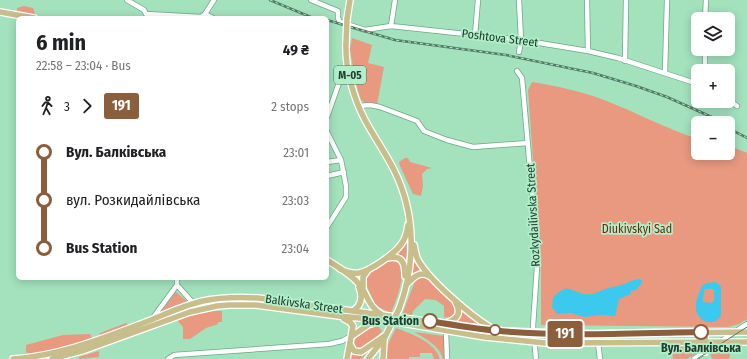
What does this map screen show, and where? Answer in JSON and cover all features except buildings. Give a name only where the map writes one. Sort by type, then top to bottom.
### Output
[{"type":"main road","name":"М-05","points":[[350,0],[347,19],[346,43],[346,54],[350,78],[365,120],[398,178],[409,217],[411,235],[411,253],[406,285],[399,309],[386,334],[368,359]]},
{"type":"main road","points":[[0,12],[23,16]]},
{"type":"main road","points":[[340,269],[355,273],[369,269],[385,259],[403,242],[407,234],[409,217]]},
{"type":"main road","points":[[411,235],[417,258],[432,279]]},
{"type":"main road","points":[[385,259],[395,258],[402,260],[405,268],[406,285]]},
{"type":"main road","points":[[329,261],[356,281],[364,290],[371,306],[383,318],[368,325],[351,336]]},
{"type":"main road","points":[[364,290],[363,277],[369,269]]},
{"type":"main road","points":[[406,285],[420,274],[426,274],[477,320],[493,330]]},
{"type":"main road","points":[[353,311],[358,307],[361,298],[361,292],[356,281]]},
{"type":"main road","name":"Balkivska Street","points":[[13,359],[48,354],[73,348],[194,304],[215,299],[244,297],[353,311],[446,331],[534,342],[747,342]]},
{"type":"main road","points":[[445,324],[455,319],[459,312],[459,308],[453,298]]},
{"type":"main road","name":"Balkivska Street","points":[[52,359],[85,350],[190,312],[216,306],[229,305],[256,305],[339,316],[383,318],[533,333],[594,334],[747,332]]},
{"type":"main road","points":[[339,316],[353,325],[347,359]]},
{"type":"main road","points":[[704,332],[706,343],[705,352]]},
{"type":"main road","points":[[350,344],[354,351],[361,352],[386,334]]},
{"type":"main road","points":[[383,359],[383,345],[386,334]]},
{"type":"street","points":[[126,0],[144,10],[145,16]]},
{"type":"street","points":[[202,16],[205,14],[214,0]]},
{"type":"street","name":"Poshtova Street","points":[[311,0],[338,11],[338,18],[340,22],[365,30],[391,26],[520,40],[588,51],[691,82]]},
{"type":"street","points":[[391,26],[395,0]]},
{"type":"street","points":[[476,35],[478,0]]},
{"type":"street","points":[[519,0],[519,52]]},
{"type":"street","points":[[588,0],[588,51]]},
{"type":"street","points":[[625,61],[626,0]]},
{"type":"street","points":[[664,74],[667,0]]},
{"type":"street","points":[[705,12],[706,0]]},
{"type":"street","points":[[205,14],[209,16]]},
{"type":"street","name":"Rozkydailivska Street","points":[[517,71],[522,78],[536,237],[537,266],[533,333],[536,359]]},
{"type":"street","points":[[329,111],[340,80],[340,74]]},
{"type":"street","points":[[359,106],[373,105],[380,107],[417,121],[424,131],[447,140],[473,147],[528,143]]},
{"type":"street","points":[[329,136],[341,160],[344,172],[346,196],[329,224]]},
{"type":"street","points":[[329,162],[341,160]]},
{"type":"street","points":[[329,176],[344,172]]},
{"type":"street","points":[[152,319],[177,285],[177,280]]},
{"type":"street","points":[[177,285],[194,304]]},
{"type":"street","points":[[694,359],[747,324]]},
{"type":"street","points":[[446,331],[447,359]]},
{"type":"street","points":[[732,342],[732,336],[735,332]]},
{"type":"street","points":[[169,358],[174,355],[329,344],[342,341],[351,336]]},
{"type":"street","points":[[598,343],[600,359]]},
{"type":"green space","points":[[24,6],[33,8],[35,14],[32,15],[17,12],[17,8]]},
{"type":"green space","points":[[352,38],[372,45],[368,63],[384,67],[377,104],[366,103],[361,100],[355,80],[350,49]]},
{"type":"green space","name":"Diukivskyi Sad","points":[[532,82],[586,94],[691,136],[691,160],[735,160],[735,148],[747,153],[747,319],[739,324],[728,327],[541,325],[541,270],[528,90]]},
{"type":"green space","points":[[405,158],[408,158],[410,162],[432,168],[427,169],[422,174],[423,186],[421,196],[413,194],[400,166],[399,162]]},
{"type":"green space","points":[[407,241],[406,263],[395,255],[401,250]]},
{"type":"green space","points":[[415,258],[422,269],[412,277]]},
{"type":"green space","points":[[393,259],[402,264],[402,276],[400,289],[391,313],[376,306],[364,280],[367,274]]},
{"type":"green space","points":[[424,276],[456,305],[456,314],[451,318],[444,317],[444,306],[436,300],[425,299],[413,311],[412,315],[402,315],[415,281],[419,277]]},
{"type":"green space","points":[[176,292],[189,303],[160,313],[175,293]]},
{"type":"green space","points":[[461,307],[481,325],[481,326],[455,322]]},
{"type":"green space","points":[[213,311],[222,311],[222,322],[218,322],[218,324],[206,328],[190,339],[183,339],[183,327],[177,320]]},
{"type":"green space","points":[[126,323],[128,325],[99,336],[100,333]]},
{"type":"green space","points":[[377,325],[382,331],[373,341],[361,350],[355,349],[354,344],[357,336],[368,328]]},
{"type":"green space","points":[[396,328],[416,336],[428,343],[440,359],[434,359],[432,353],[420,353],[420,357],[409,357],[409,359],[386,359],[387,346]]},
{"type":"green space","points":[[414,332],[444,336],[445,359],[443,359],[432,343]]},
{"type":"green space","points":[[90,334],[92,339],[66,347],[28,355],[26,352],[26,345],[63,335]]},
{"type":"green space","points":[[374,345],[361,359],[349,359],[352,353],[358,354]]},
{"type":"green space","points":[[672,345],[681,345],[689,351],[697,348],[699,350],[698,353],[686,359],[673,359],[672,351],[669,347]]},
{"type":"green space","points":[[721,348],[730,352],[730,357],[728,359],[712,359],[710,353]]},
{"type":"green space","points":[[99,351],[99,357],[79,359],[79,357]]},
{"type":"water","points":[[639,279],[642,280],[642,283],[636,290],[631,291],[631,294],[619,299],[615,316],[600,315],[584,317],[571,313],[557,314],[552,307],[553,298],[563,289],[592,294]]},
{"type":"water","points":[[707,283],[718,283],[721,287],[721,315],[718,320],[708,322],[698,316],[696,301],[702,286]],"holes":[[[705,289],[714,289],[714,300],[712,303],[703,302]]]},
{"type":"tram line","points":[[697,359],[747,327]]},
{"type":"railway","points":[[270,0],[308,16]]},
{"type":"railway","points":[[329,21],[395,40],[506,55],[593,73],[667,97],[709,116]]},
{"type":"railway","points":[[735,132],[747,138]]},
{"type":"bus line","name":"191","points":[[430,321],[498,331],[526,333],[594,334],[701,332]]},
{"type":"place","name":"Bus Station","points":[[430,321]]},
{"type":"place","name":"Вул. Балківська","points":[[701,332]]}]
